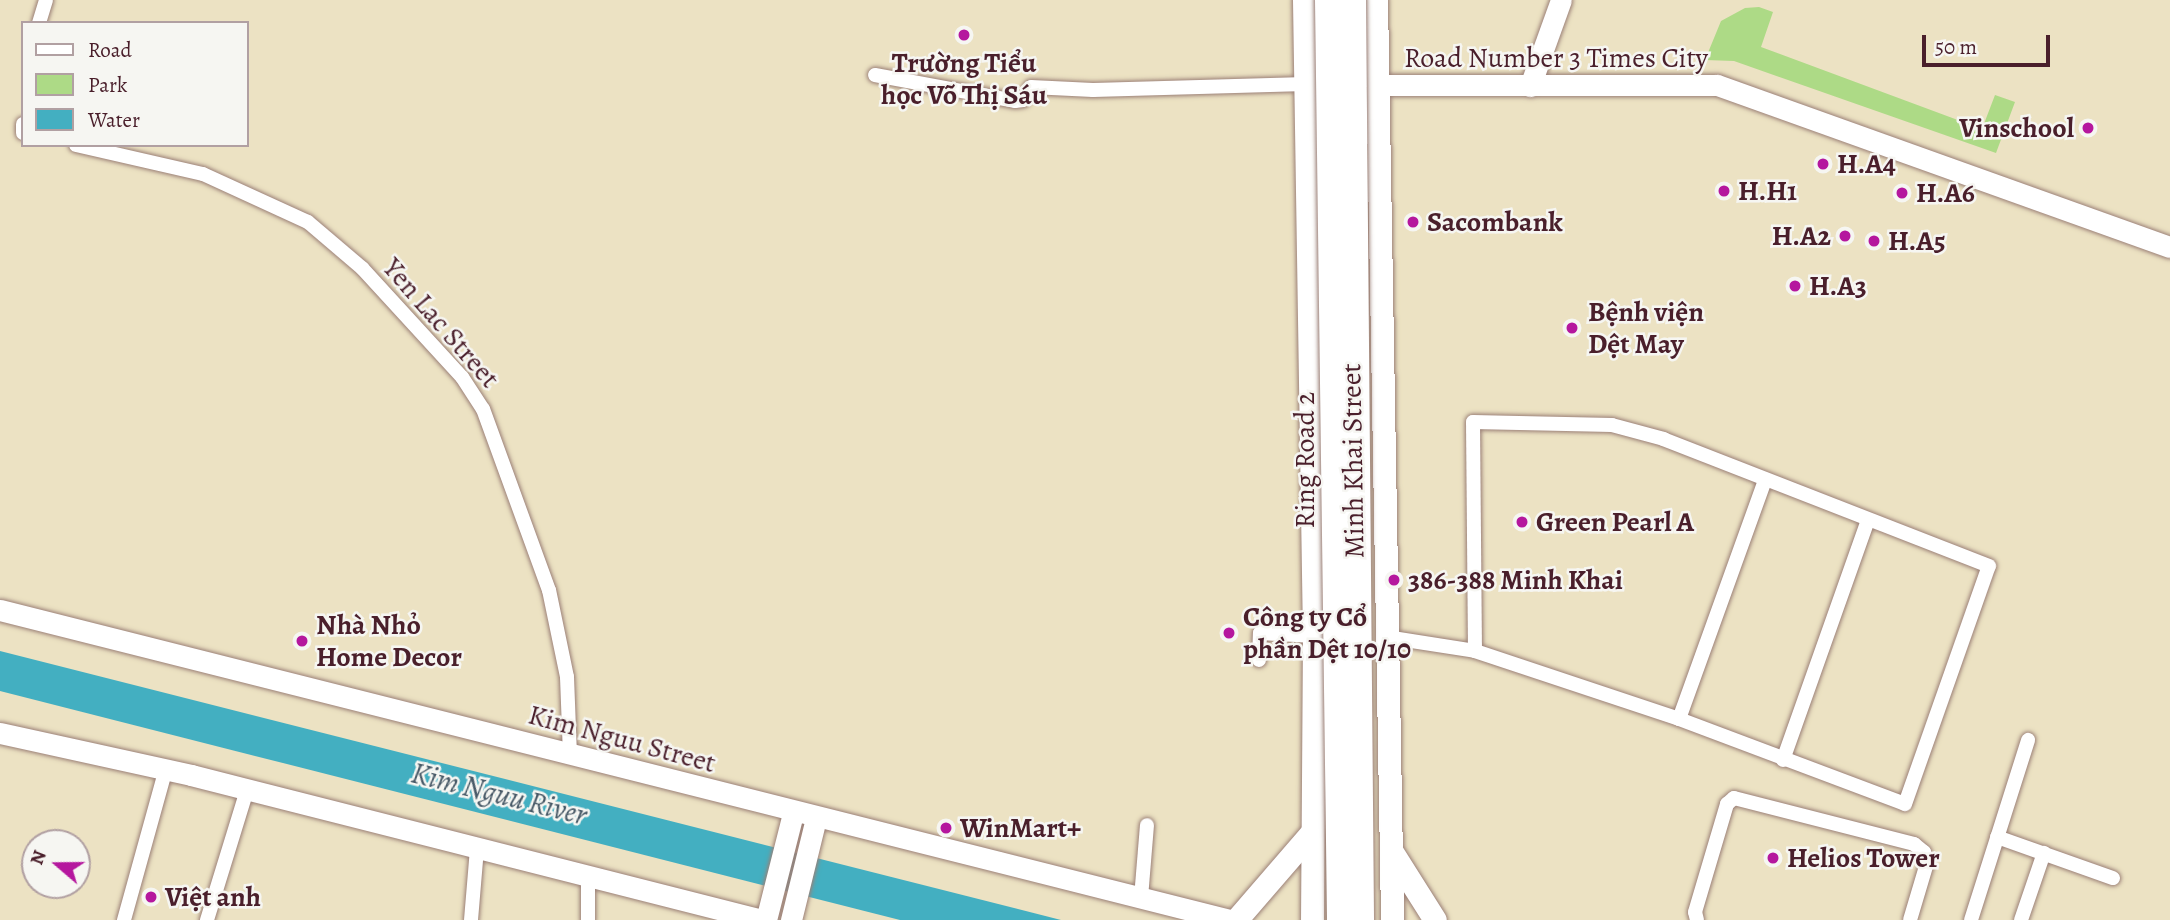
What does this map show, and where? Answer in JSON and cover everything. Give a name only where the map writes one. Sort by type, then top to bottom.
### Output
[{"type":"highway","name":"Ring Road 2","points":[[1328,0],[1340,920]]},
{"type":"highway","name":"Ring Road 2","points":[[1353,0],[1361,920]]},
{"type":"main road","name":"Minh Khai Street","points":[[1304,0],[1314,636],[1312,920]]},
{"type":"main road","name":"Minh Khai Street","points":[[1376,0],[1392,920]]},
{"type":"main road","points":[[1530,86],[1561,0]]},
{"type":"main road","points":[[1306,84],[1377,85]]},
{"type":"main road","name":"Road Number 3 Times City","points":[[1377,85],[1691,84],[1732,88],[2170,247]]},
{"type":"main road","name":"Kim Nguu Street","points":[[0,610],[793,813],[1230,920]]},
{"type":"main road","points":[[0,733],[166,769],[764,920],[793,813]]},
{"type":"main road","points":[[793,911],[816,818]]},
{"type":"main road","points":[[1236,920],[1312,832]]},
{"type":"main road","points":[[1391,851],[1435,920]]},
{"type":"street","points":[[40,21],[46,0]]},
{"type":"street","points":[[874,75],[1015,101],[1023,100],[1031,87],[1093,90],[1306,84]]},
{"type":"street","name":"Yen Lac Street","points":[[85,147],[204,174],[308,222],[362,268],[462,377],[483,409],[549,590],[567,677],[570,755]]},
{"type":"street","points":[[1386,637],[1475,652],[1679,719],[1905,804],[1989,566],[1702,455],[1612,425],[1473,422],[1475,652]]},
{"type":"street","points":[[1679,719],[1765,480]]},
{"type":"street","points":[[1783,760],[1868,520]]},
{"type":"street","points":[[1259,660],[1260,633],[1314,636]]},
{"type":"street","points":[[1972,920],[2028,740]]},
{"type":"street","points":[[124,920],[166,769]]},
{"type":"street","points":[[207,920],[247,790]]},
{"type":"street","points":[[1698,920],[1695,912],[1727,804],[1734,797],[1914,844],[1924,852],[1927,863],[1910,920]]},
{"type":"street","points":[[1141,898],[1147,825]]},
{"type":"street","points":[[1997,837],[2113,878]]},
{"type":"street","points":[[471,920],[477,848]]},
{"type":"street","points":[[2021,920],[2044,853]]},
{"type":"street","points":[[588,877],[588,920]]},
{"type":"green space","points":[[1759,7],[1773,12],[1761,47],[1982,129],[1995,95],[2015,102],[1996,153],[1734,61],[1705,60],[1721,21],[1745,8]]},
{"type":"water","name":"Kim Nguu River","points":[[0,651],[1061,920],[900,920],[0,691]]},
{"type":"place","name":"Trường Tiểu học Võ Thị Sáu","points":[[964,35]]},
{"type":"place","name":"Vinschool","points":[[2088,128]]},
{"type":"place","name":"H.A4","points":[[1823,164]]},
{"type":"place","name":"H.H1","points":[[1724,191]]},
{"type":"place","name":"H.A6","points":[[1902,193]]},
{"type":"place","name":"Sacombank","points":[[1413,222]]},
{"type":"place","name":"H.A2","points":[[1845,236]]},
{"type":"place","name":"H.A5","points":[[1874,241]]},
{"type":"place","name":"H.A3","points":[[1795,286]]},
{"type":"place","name":"Bệnh viện Dệt May","points":[[1572,328]]},
{"type":"place","name":"Green Pearl A","points":[[1522,522]]},
{"type":"place","name":"386-388 Minh Khai","points":[[1394,580]]},
{"type":"place","name":"Công ty Cổ phần Dệt 10/10","points":[[1229,633]]},
{"type":"place","name":"Nhà Nhỏ Home Decor","points":[[302,641]]},
{"type":"place","name":"WinMart+","points":[[946,828]]},
{"type":"place","name":"Helios Tower","points":[[1773,858]]},
{"type":"place","name":"Việt anh","points":[[151,897]]}]
